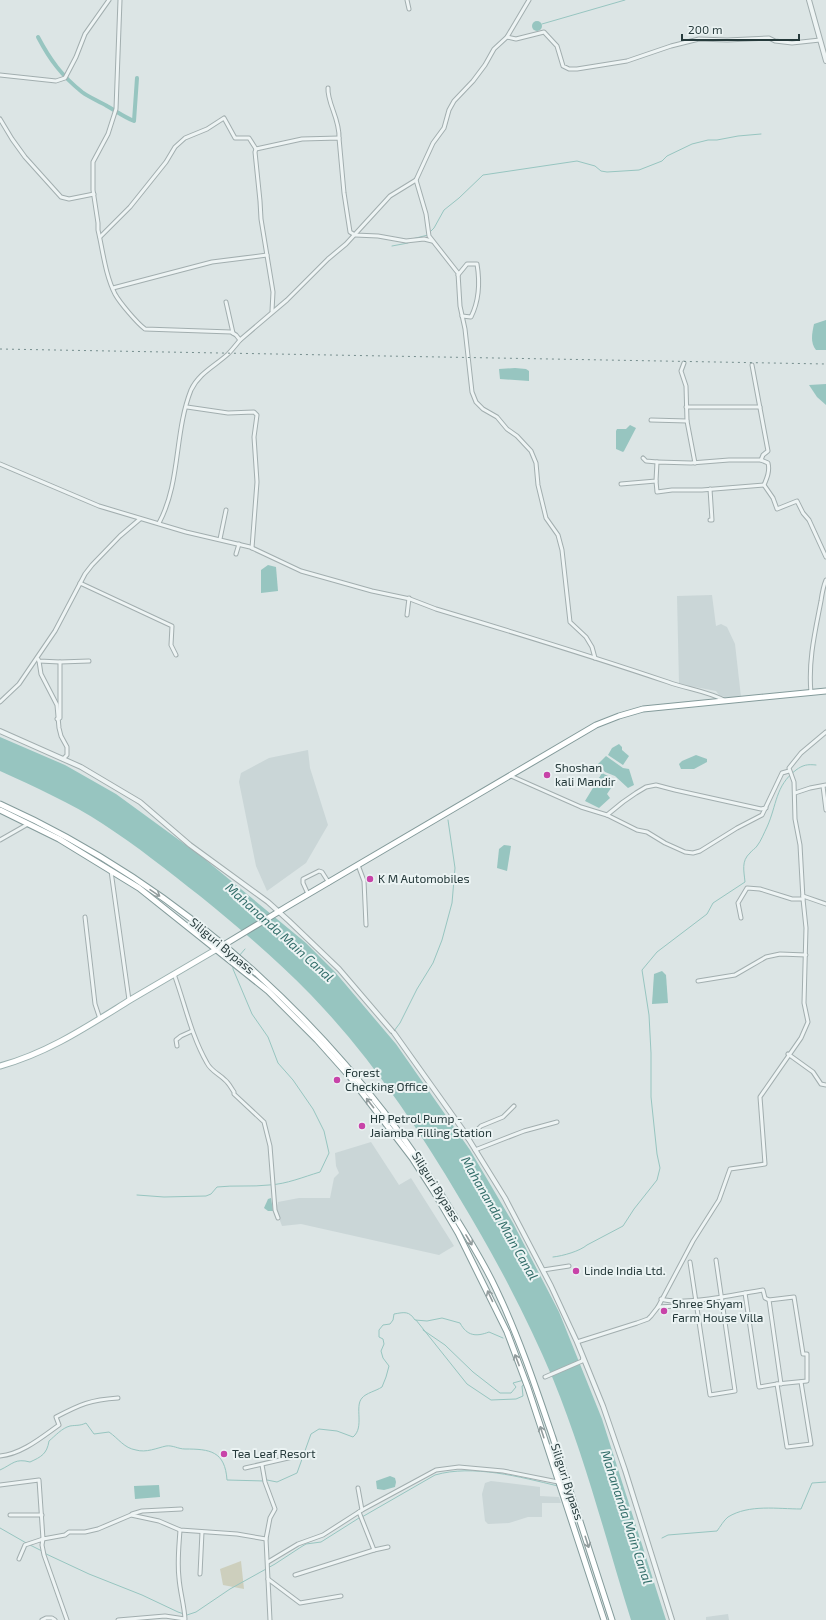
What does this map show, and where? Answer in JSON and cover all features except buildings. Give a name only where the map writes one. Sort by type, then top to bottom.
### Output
[{"type":"main road","points":[[0,1066],[25,1059],[72,1037],[129,1001],[308,894],[583,732],[625,714],[643,709],[826,692]]},
{"type":"main road","name":"Siliguri Bypass","points":[[0,804],[63,835],[105,861],[159,896],[224,945],[302,1017],[354,1075],[401,1134],[423,1165],[480,1258],[518,1340],[567,1480],[612,1620]]},
{"type":"main road","points":[[0,810],[65,842],[139,888],[268,991],[317,1040],[350,1078],[412,1158],[458,1233],[511,1343],[524,1376],[604,1620]]},
{"type":"street","points":[[0,75],[56,81],[66,77],[85,34],[109,0]]},
{"type":"street","points":[[120,0],[116,109],[108,134],[93,162],[92,174],[100,236],[115,294],[138,323],[145,329],[233,333]]},
{"type":"street","points":[[407,0],[409,9]]},
{"type":"street","points":[[529,0],[507,37],[494,49],[485,65],[473,81],[454,101],[449,110],[444,128],[433,143],[422,163],[416,180],[426,214],[429,236],[444,253],[458,275],[458,287],[472,392],[476,402],[483,409],[497,417],[507,429],[517,436],[531,451],[536,463],[538,485],[546,518],[558,535],[562,550],[570,622],[586,637],[592,647],[595,658]]},
{"type":"street","points":[[810,0],[826,61]]},
{"type":"street","points":[[507,37],[516,39],[544,32],[557,46],[562,66],[569,69],[577,69],[633,59],[671,46],[699,39],[727,40],[769,38],[776,41],[792,43],[820,40]]},
{"type":"street","points":[[328,88],[328,95],[335,113],[339,138],[350,232],[355,235],[378,236],[408,241],[424,239],[434,242]]},
{"type":"street","points":[[100,236],[130,207],[166,162],[175,147],[185,138],[207,129],[224,118],[235,138],[250,138],[256,149],[261,219],[273,292],[272,311]]},
{"type":"street","points":[[0,119],[25,157],[61,197],[69,199],[94,194]]},
{"type":"street","points":[[256,149],[302,139],[339,138]]},
{"type":"street","points":[[158,523],[162,517],[174,478],[179,443],[192,389],[206,370],[228,354],[240,340],[272,311],[301,288],[323,263],[355,235],[390,196],[416,180]]},
{"type":"street","points":[[113,288],[212,262],[267,255]]},
{"type":"street","points":[[458,275],[467,264],[477,264],[479,273],[476,307],[471,317],[462,316]]},
{"type":"street","points":[[226,302],[233,333],[240,340]]},
{"type":"street","points":[[684,364],[681,371],[686,386],[687,421],[695,463]]},
{"type":"street","points":[[752,365],[768,451],[763,455],[761,460]]},
{"type":"street","points":[[686,407],[760,407]]},
{"type":"street","points":[[187,408],[228,413],[254,412],[257,415],[254,437],[257,482],[252,548]]},
{"type":"street","points":[[651,420],[687,421]]},
{"type":"street","points":[[643,458],[646,462],[695,463],[729,460],[761,460],[768,463],[769,466],[769,473],[764,485]]},
{"type":"street","points":[[657,462],[656,481],[658,492],[764,485]]},
{"type":"street","points":[[0,464],[99,506],[186,532],[220,539],[252,548],[300,571],[365,590],[408,598],[436,610],[595,658],[670,683],[718,696],[728,702]]},
{"type":"street","points":[[621,484],[656,481]]},
{"type":"street","points":[[764,485],[773,498],[777,509],[797,501],[803,513],[810,520],[826,557]]},
{"type":"street","points":[[710,489],[712,520],[710,520]]},
{"type":"street","points":[[220,539],[226,510]]},
{"type":"street","points":[[0,702],[19,684],[55,631],[80,583],[92,565],[120,536],[140,519]]},
{"type":"street","points":[[236,554],[239,544]]},
{"type":"street","points":[[811,693],[810,670],[812,646],[826,580]]},
{"type":"street","points":[[80,583],[172,626],[171,645],[176,656]]},
{"type":"street","points":[[407,615],[408,598]]},
{"type":"street","points":[[38,655],[41,674],[57,705],[57,719],[61,736],[67,747],[67,755],[63,759]]},
{"type":"street","points":[[39,661],[89,661]]},
{"type":"street","points":[[57,719],[60,718],[60,662]]},
{"type":"street","points":[[0,731],[63,759],[104,780],[140,802],[190,844],[268,902],[339,969],[393,1032],[468,1138],[505,1198],[543,1270],[577,1342],[603,1406],[625,1470],[672,1620]]},
{"type":"street","points":[[577,1342],[644,1321],[651,1316],[658,1307],[693,1241],[719,1200],[730,1169],[764,1164],[765,1151],[760,1100],[762,1094],[771,1083],[788,1054],[801,1038],[808,1022],[804,1003],[806,928],[800,845],[795,819],[794,782],[789,768],[792,762],[826,732]]},
{"type":"street","points":[[510,775],[581,807],[607,815],[637,830],[647,832],[653,837],[673,847],[685,852],[693,853],[762,815],[782,774],[789,771]]},
{"type":"street","points":[[607,815],[622,802],[636,793],[646,787],[656,785],[761,809],[766,808]]},
{"type":"street","points":[[795,793],[810,788],[824,786],[826,810]]},
{"type":"street","points":[[0,840],[29,823]]},
{"type":"street","points":[[358,865],[364,881],[366,925]]},
{"type":"street","points":[[110,870],[129,1001]]},
{"type":"street","points":[[308,894],[303,879],[322,872],[329,883]]},
{"type":"street","points":[[741,918],[738,903],[747,888],[760,889],[792,899],[803,897],[826,904]]},
{"type":"street","points":[[85,917],[95,1004],[100,1020]]},
{"type":"street","points":[[698,980],[735,975],[772,955],[806,955]]},
{"type":"street","points":[[174,974],[182,995],[192,1032],[207,1064],[216,1074],[225,1079],[234,1094],[264,1122],[270,1146],[272,1183],[275,1210],[278,1218]]},
{"type":"street","points":[[177,1046],[176,1040],[181,1036],[192,1032]]},
{"type":"street","points":[[788,1054],[813,1072],[821,1084],[826,1085]]},
{"type":"street","points":[[468,1138],[481,1126],[503,1116],[514,1106]]},
{"type":"street","points":[[475,1150],[524,1131],[557,1122]]},
{"type":"street","points":[[690,1262],[710,1395],[735,1391],[716,1260]]},
{"type":"street","points":[[543,1270],[569,1266]]},
{"type":"street","points":[[662,1299],[672,1302],[696,1300],[763,1290],[765,1298],[769,1300],[787,1447],[811,1444],[801,1382]]},
{"type":"street","points":[[745,1293],[760,1388],[807,1381],[807,1354],[803,1354],[794,1297],[769,1300]]},
{"type":"street","points":[[658,1307],[696,1305]]},
{"type":"street","points":[[547,1377],[583,1359]]},
{"type":"street","points":[[0,1456],[35,1442],[59,1424],[56,1417],[82,1404],[99,1399],[118,1398]]},
{"type":"street","points":[[245,1468],[297,1456]]},
{"type":"street","points":[[262,1465],[265,1482],[275,1509],[270,1518],[266,1539],[269,1570],[270,1620]]},
{"type":"street","points":[[268,1563],[298,1544],[323,1535],[361,1514],[436,1470],[459,1467],[503,1471],[558,1482],[567,1480]]},
{"type":"street","points":[[0,1485],[39,1480],[42,1515],[42,1545],[44,1555],[67,1620]]},
{"type":"street","points":[[358,1488],[361,1514],[374,1550]]},
{"type":"street","points":[[19,1559],[25,1545],[30,1542],[65,1535],[69,1532],[86,1532],[98,1529],[142,1512],[181,1509]]},
{"type":"street","points":[[10,1515],[42,1515]]},
{"type":"street","points":[[131,1515],[160,1521],[180,1530],[236,1534],[266,1539]]},
{"type":"street","points":[[118,1620],[165,1616],[185,1618],[179,1579],[178,1560],[180,1530]]},
{"type":"street","points":[[200,1574],[202,1532]]},
{"type":"street","points":[[295,1575],[388,1547]]},
{"type":"street","points":[[267,1551],[269,1555],[276,1557]]},
{"type":"street","points":[[268,1579],[300,1603],[341,1596]]},
{"type":"street","points":[[42,1620],[52,1618],[55,1620]]},
{"type":"shaded area","points":[[712,595],[716,626],[721,624],[727,627],[735,644],[741,697],[725,697],[719,695],[716,691],[679,684],[677,596]]},
{"type":"shaded area","points":[[308,750],[310,768],[328,825],[306,863],[267,891],[256,866],[239,782],[241,773],[269,758]]},
{"type":"shaded area","points":[[371,1142],[399,1185],[411,1178],[454,1246],[439,1255],[301,1224],[282,1226],[276,1210],[278,1202],[299,1198],[330,1198],[334,1178],[339,1173],[336,1166],[335,1153]]},
{"type":"shaded area","points":[[491,1481],[540,1487],[540,1496],[559,1497],[561,1503],[542,1503],[542,1517],[528,1517],[509,1523],[488,1524],[485,1521],[482,1494],[485,1483]]},
{"type":"shaded area","points":[[728,1614],[729,1620],[706,1620],[706,1617]]},
{"type":"green space","points":[[241,1561],[244,1589],[223,1585],[220,1569]]},
{"type":"water","points":[[535,21],[539,21],[541,22],[541,30],[535,31],[532,28],[532,24]]},
{"type":"water","points":[[826,320],[826,350],[816,350],[812,341],[814,324]]},
{"type":"water","points":[[499,369],[526,369],[529,371],[529,381],[500,379]]},
{"type":"water","points":[[826,384],[826,405],[817,397],[809,385]]},
{"type":"water","points":[[630,425],[636,428],[623,452],[616,449],[616,431],[617,429],[626,429]]},
{"type":"water","points":[[268,565],[276,567],[278,591],[261,593],[261,570]]},
{"type":"water","name":"Mahananda Main Canal","points":[[0,737],[65,765],[116,794],[201,856],[306,943],[335,972],[396,1044],[470,1150],[513,1223],[559,1312],[602,1419],[666,1620],[631,1620],[595,1499],[565,1408],[553,1379],[498,1265],[444,1172],[391,1092],[353,1042],[311,995],[257,944],[200,896],[116,832],[91,816],[0,771]]},
{"type":"water","points":[[619,744],[622,747],[622,750],[629,756],[623,765],[608,755],[612,748]]},
{"type":"water","points":[[696,755],[707,759],[707,762],[694,769],[681,769],[679,764],[682,761]]},
{"type":"water","points":[[606,756],[623,768],[629,769],[634,785],[628,788],[615,776],[605,772],[598,764]]},
{"type":"water","points":[[602,773],[610,777],[615,782],[607,794],[610,798],[599,808],[585,801]]},
{"type":"water","points":[[504,845],[511,846],[507,871],[497,868],[499,849]]},
{"type":"water","points":[[662,971],[666,975],[668,1003],[652,1004],[654,974]]},
{"type":"water","points":[[271,1198],[273,1211],[268,1211],[264,1208],[268,1199]]},
{"type":"water","points":[[390,1476],[395,1478],[395,1487],[384,1490],[377,1489],[376,1481]]},
{"type":"water","points":[[159,1485],[160,1497],[135,1499],[134,1486]]},
{"type":"waterway","points":[[542,24],[625,0]]},
{"type":"waterway","points":[[38,37],[47,53],[68,80],[88,96],[134,121],[137,78]]},
{"type":"waterway","points":[[430,232],[434,228],[444,210],[483,175],[577,161],[595,166],[601,171],[607,172],[639,170],[662,161],[667,156],[692,144],[708,140],[761,134]]},
{"type":"waterway","points":[[412,239],[428,235]]},
{"type":"waterway","points":[[392,246],[408,243]]},
{"type":"waterway","points":[[553,1257],[580,1249],[623,1226],[634,1209],[657,1180],[660,1168],[657,1154],[651,1097],[649,1015],[642,970],[657,952],[707,914],[713,903],[745,882],[745,859],[761,839],[767,827],[780,789],[789,776],[796,770],[808,765],[816,765]]},
{"type":"waterway","points":[[394,1031],[400,1023],[417,989],[433,963],[442,940],[452,903],[455,868],[448,820]]},
{"type":"waterway","points":[[239,956],[245,949]]},
{"type":"waterway","points":[[137,1195],[164,1197],[206,1196],[211,1194],[217,1187],[263,1186],[282,1183],[320,1172],[329,1153],[324,1131],[313,1109],[293,1080],[278,1063],[268,1037],[252,1014],[233,966]]},
{"type":"waterway","points":[[267,1480],[277,1482],[297,1473],[311,1434],[319,1429],[337,1431],[353,1437],[357,1433],[359,1423],[359,1406],[362,1398],[382,1387],[386,1377],[389,1366],[383,1358],[381,1351],[384,1344],[383,1339],[379,1337],[379,1330],[383,1325],[390,1324],[393,1320],[394,1314],[406,1313],[411,1315],[415,1320],[427,1321],[442,1318],[460,1323],[466,1331],[472,1334],[480,1335],[489,1332],[503,1338]]},
{"type":"waterway","points":[[416,1320],[467,1384],[491,1400],[516,1399],[523,1396],[522,1386],[524,1385]]},
{"type":"waterway","points":[[423,1330],[445,1345],[473,1372],[500,1393],[511,1393],[516,1387],[513,1383],[524,1380]]},
{"type":"waterway","points":[[0,1470],[17,1461],[30,1462],[45,1452],[49,1441],[61,1430],[70,1426],[86,1423],[94,1434],[109,1432],[125,1445],[140,1451],[148,1451],[166,1446],[209,1451],[219,1457],[223,1463],[226,1470],[227,1480],[264,1481]]},
{"type":"waterway","points":[[362,1517],[435,1475],[450,1472],[481,1471],[558,1486]]},
{"type":"waterway","points":[[662,1538],[668,1535],[717,1531],[728,1517],[745,1510],[764,1508],[801,1509],[812,1483],[826,1482]]},
{"type":"waterway","points":[[44,1553],[89,1574],[187,1615],[196,1612],[230,1589],[275,1564],[306,1544],[321,1542],[359,1518]]},
{"type":"waterway","points":[[0,1528],[28,1544]]},
{"type":"waterway","points":[[30,1545],[42,1551]]},
{"type":"railway","points":[[0,349],[826,364]]},
{"type":"place","name":"Shoshan kali Mandir","points":[[547,775]]},
{"type":"place","name":"K M Automobiles","points":[[370,879]]},
{"type":"place","name":"Forest Checking Office","points":[[337,1080]]},
{"type":"place","name":"HP Petrol Pump - Jaiamba Filling Station","points":[[362,1126]]},
{"type":"place","name":"Linde India Ltd.","points":[[576,1271]]},
{"type":"place","name":"Shree Shyam Farm House Villa","points":[[664,1311]]},
{"type":"place","name":"Tea Leaf Resort","points":[[224,1454]]}]
